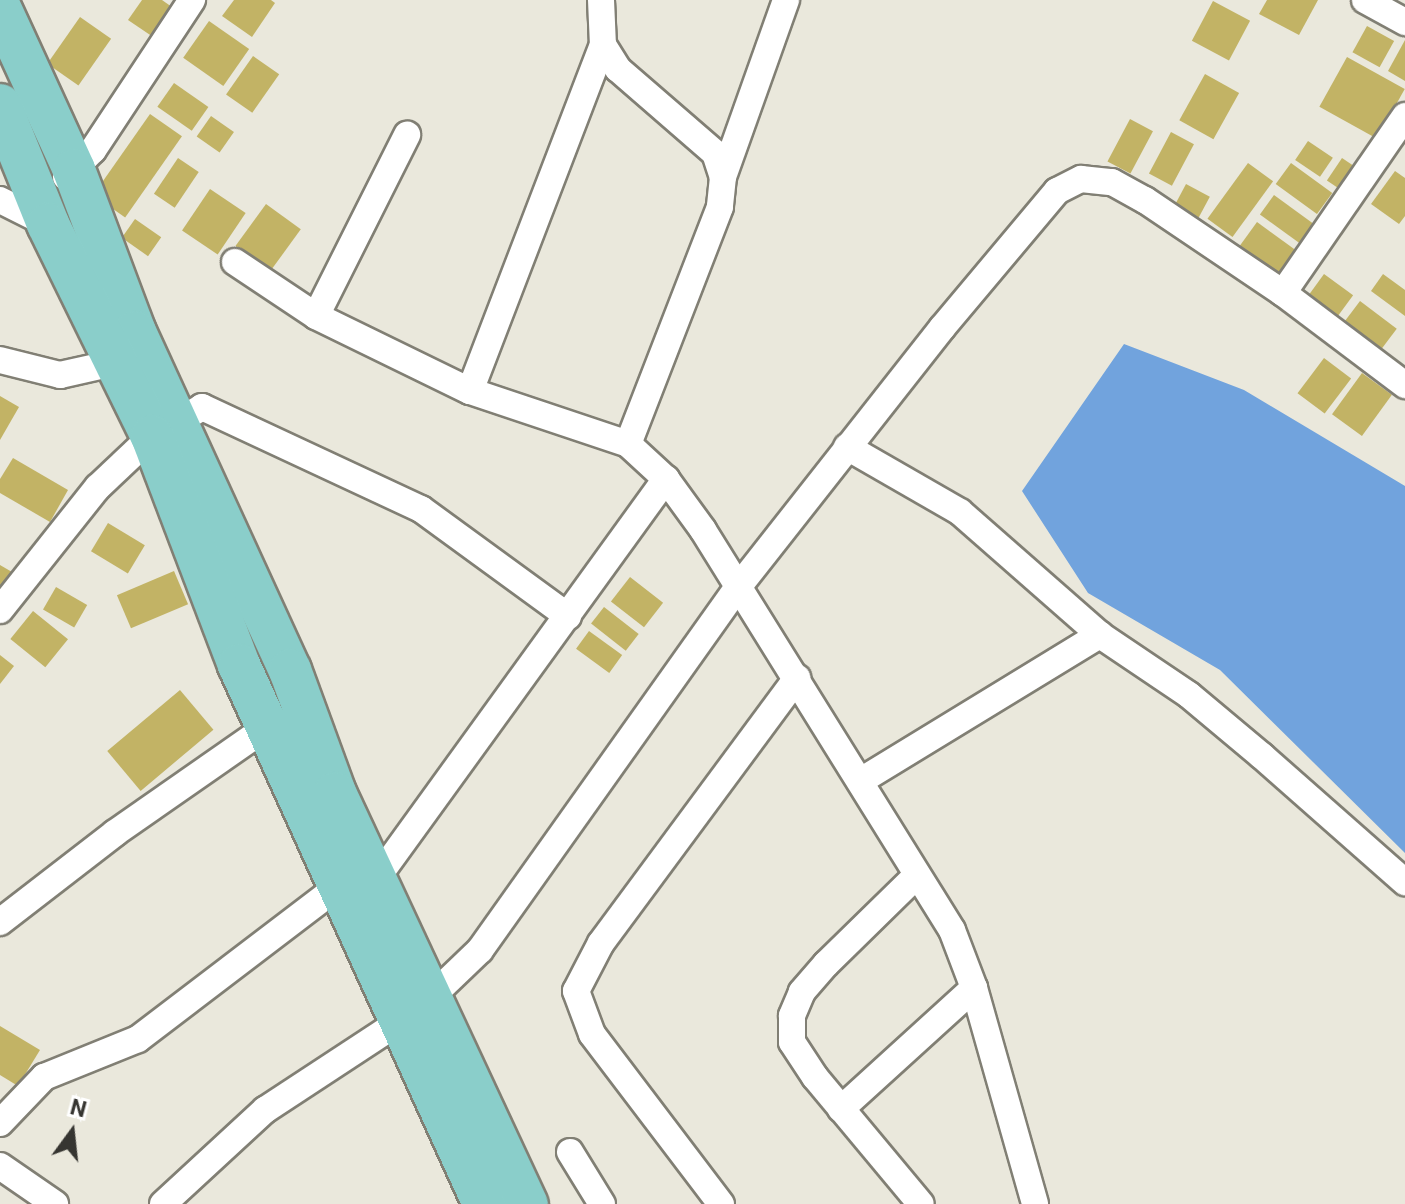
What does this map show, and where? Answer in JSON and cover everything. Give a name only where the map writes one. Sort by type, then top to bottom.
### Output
[{"type":"main road","points":[[0,8],[46,192],[118,362],[166,429],[290,670],[335,793],[359,882]]},
{"type":"main road","points":[[0,105],[46,192],[135,332],[267,727],[359,882],[416,1009],[484,1204]]},
{"type":"main road","points":[[416,1009],[527,1204]]},
{"type":"street","points":[[46,192],[93,150],[192,0]]},
{"type":"street","points":[[470,391],[603,45],[601,0]]},
{"type":"street","points":[[628,444],[720,207],[723,177],[786,0]]},
{"type":"street","points":[[1365,0],[1405,22]]},
{"type":"street","points":[[603,45],[618,69],[715,153],[723,177]]},
{"type":"street","points":[[1283,293],[1405,116]]},
{"type":"street","points":[[316,316],[407,135]]},
{"type":"street","points":[[163,1204],[265,1110],[416,1009],[480,950],[739,586],[847,447],[1057,191],[1081,179],[1112,182],[1145,200],[1283,293],[1405,385]]},
{"type":"street","points":[[235,262],[316,316],[470,391],[628,444],[666,479],[739,586],[862,780],[916,876],[952,930],[974,988],[1035,1204]]},
{"type":"street","points":[[0,360],[60,375],[84,374],[118,362]]},
{"type":"street","points":[[0,610],[98,487],[166,429],[202,407],[421,509],[568,616]]},
{"type":"street","points":[[847,447],[960,512],[1100,635],[1189,695],[1405,882]]},
{"type":"street","points":[[0,1123],[44,1077],[138,1039],[359,882],[568,616],[666,479]]},
{"type":"street","points":[[862,780],[1100,635]]},
{"type":"street","points":[[721,1204],[592,1034],[576,991],[601,943],[797,678]]},
{"type":"street","points":[[0,922],[115,833],[267,727]]},
{"type":"street","points":[[916,876],[826,964],[802,992],[792,1016],[792,1042],[841,1109],[921,1204]]},
{"type":"street","points":[[841,1109],[974,988]]},
{"type":"street","points":[[570,1152],[602,1204]]},
{"type":"street","points":[[0,1166],[55,1204]]},
{"type":"water","points":[[1124,344],[1244,390],[1405,486],[1405,853],[1220,670],[1088,593],[1022,491]]},
{"type":"building","points":[[142,0],[162,0],[179,12],[159,41],[128,20]]},
{"type":"building","points":[[234,0],[271,0],[275,3],[252,37],[222,16]]},
{"type":"building","points":[[1267,0],[1318,0],[1299,35],[1259,14]]},
{"type":"building","points":[[1213,1],[1250,21],[1229,60],[1192,41]]},
{"type":"building","points":[[80,17],[111,39],[78,85],[47,64]]},
{"type":"building","points":[[209,21],[249,49],[223,86],[183,58]]},
{"type":"building","points":[[1367,26],[1394,41],[1380,67],[1352,52]]},
{"type":"building","points":[[1405,40],[1405,81],[1388,71]]},
{"type":"building","points":[[253,56],[279,74],[252,113],[226,95]]},
{"type":"building","points":[[1347,57],[1405,89],[1377,139],[1319,107]]},
{"type":"building","points":[[1205,74],[1239,93],[1213,139],[1179,120]]},
{"type":"building","points":[[174,83],[208,107],[192,131],[157,107]]},
{"type":"building","points":[[150,114],[182,136],[125,217],[93,195]]},
{"type":"building","points":[[211,116],[234,132],[220,153],[197,136]]},
{"type":"building","points":[[1130,119],[1153,131],[1130,174],[1107,161]]},
{"type":"building","points":[[1171,132],[1194,144],[1172,186],[1149,173]]},
{"type":"building","points":[[1308,141],[1333,158],[1320,177],[1295,160]]},
{"type":"building","points":[[178,158],[199,172],[175,208],[154,194]]},
{"type":"building","points":[[1342,158],[1360,170],[1345,193],[1327,180]]},
{"type":"building","points":[[1248,163],[1273,181],[1233,237],[1207,219]]},
{"type":"building","points":[[1291,163],[1332,193],[1317,214],[1276,184]]},
{"type":"building","points":[[1395,171],[1405,178],[1405,216],[1399,224],[1371,204]]},
{"type":"building","points":[[1186,184],[1210,197],[1199,218],[1175,205]]},
{"type":"building","points":[[210,189],[246,213],[218,254],[182,230]]},
{"type":"building","points":[[1274,195],[1317,226],[1303,246],[1260,214]]},
{"type":"building","points":[[266,204],[301,229],[270,271],[235,246]]},
{"type":"building","points":[[135,219],[161,237],[148,256],[122,238]]},
{"type":"building","points":[[1257,222],[1301,254],[1282,280],[1238,248]]},
{"type":"building","points":[[1324,274],[1353,295],[1336,319],[1307,297]]},
{"type":"building","points":[[1383,274],[1405,290],[1405,316],[1371,291]]},
{"type":"building","points":[[1360,301],[1397,329],[1382,349],[1345,321]]},
{"type":"building","points":[[1324,358],[1351,378],[1325,414],[1298,393]]},
{"type":"building","points":[[1362,373],[1392,395],[1362,436],[1332,414]]},
{"type":"building","points":[[0,396],[19,407],[0,440]]},
{"type":"building","points":[[13,458],[68,490],[50,522],[0,493],[0,479]]},
{"type":"building","points":[[108,523],[145,545],[128,573],[91,551]]},
{"type":"building","points":[[0,565],[12,572],[0,591]]},
{"type":"building","points":[[174,571],[188,604],[131,628],[117,595]]},
{"type":"building","points":[[630,577],[663,603],[644,627],[611,601]]},
{"type":"building","points":[[56,587],[87,605],[74,628],[43,610]]},
{"type":"building","points":[[604,607],[639,634],[626,651],[591,624]]},
{"type":"building","points":[[33,611],[68,639],[45,667],[10,639]]},
{"type":"building","points":[[589,631],[622,655],[609,673],[576,649]]},
{"type":"building","points":[[0,655],[14,666],[0,684]]},
{"type":"building","points":[[180,690],[213,730],[141,791],[107,751]]},
{"type":"building","points":[[0,1026],[40,1050],[18,1086],[0,1075]]},
{"type":"waterway","points":[[20,99],[77,232]]},
{"type":"waterway","points":[[242,617],[277,699]]}]
